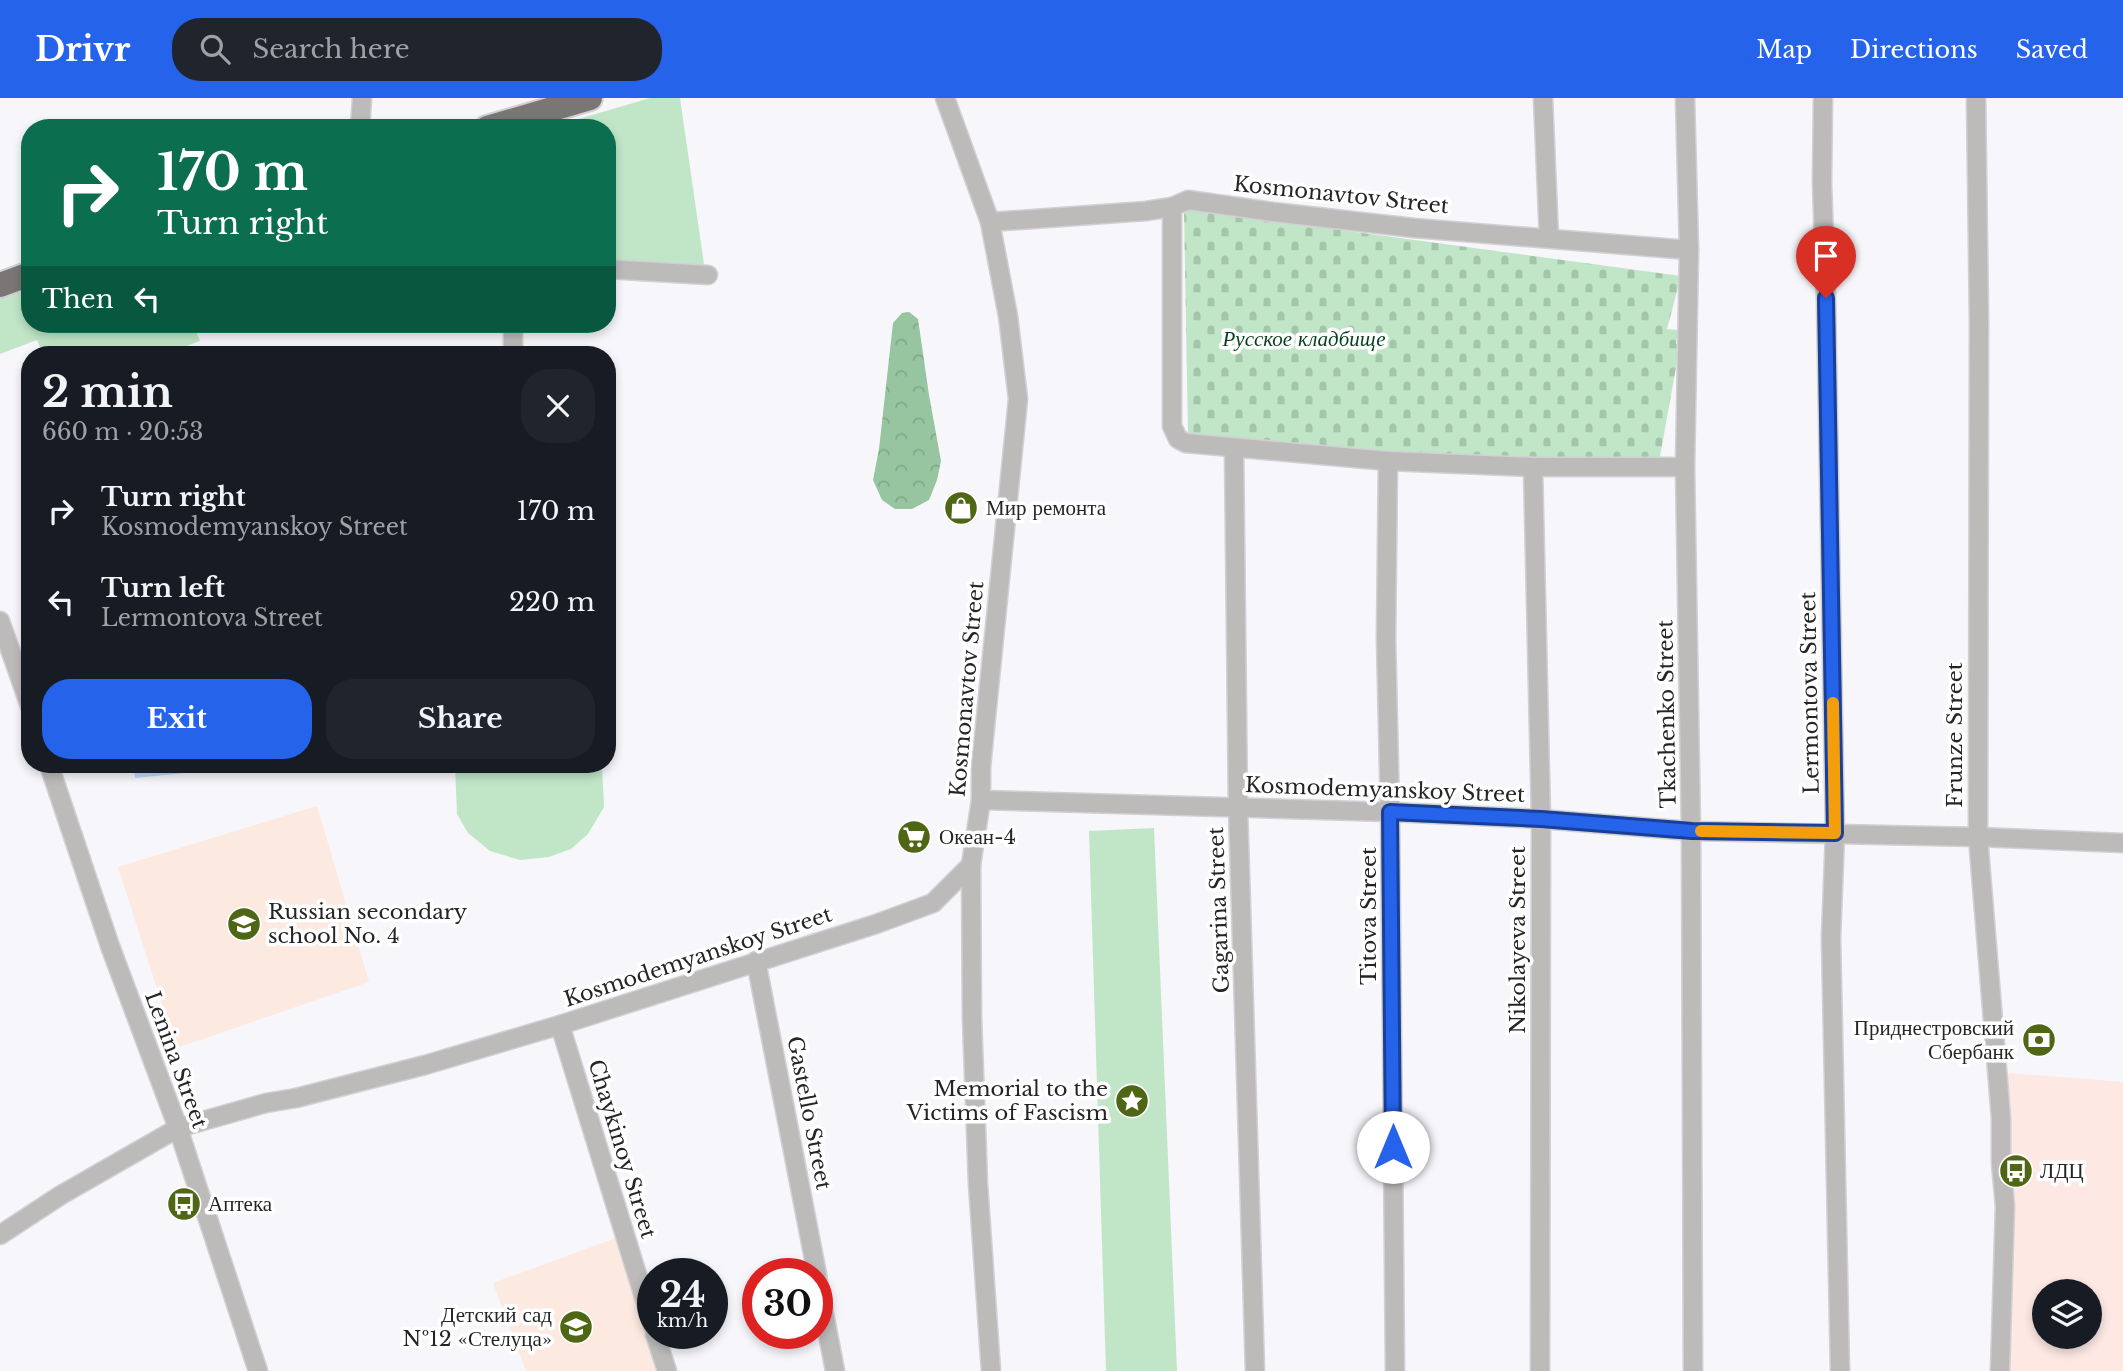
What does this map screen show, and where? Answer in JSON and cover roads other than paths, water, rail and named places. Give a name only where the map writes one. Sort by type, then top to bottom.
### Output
[{"type":"highway","points":[[518,119],[590,98]]},
{"type":"highway","points":[[0,285],[21,277]]},
{"type":"street","points":[[361,119],[362,98]]},
{"type":"street","name":"Kosmonavtov Street","points":[[945,98],[990,222],[1008,316],[1018,399],[982,753],[981,800],[971,865],[972,1018],[978,1184],[991,1371]]},
{"type":"street","points":[[1543,98],[1549,239]]},
{"type":"street","name":"Tkachenko Street","points":[[1685,98],[1689,250],[1685,467],[1692,831],[1693,1371]]},
{"type":"street","name":"Lermontova Street","points":[[1823,98],[1822,183],[1835,833],[1831,937],[1840,1371]]},
{"type":"street","name":"Frunze Street","points":[[1976,98],[1979,319],[1978,837],[2001,1118],[2005,1206],[2000,1371]]},
{"type":"street","name":"Kosmonavtov Street","points":[[990,222],[1146,211],[1172,207],[1188,200],[1414,228],[1689,250]]},
{"type":"street","points":[[1172,207],[1172,426],[1178,439],[1186,443],[1388,461],[1533,467],[1685,467]]},
{"type":"street","points":[[616,270],[708,275]]},
{"type":"street","name":"Gagarina Street","points":[[1234,448],[1238,807],[1255,1371]]},
{"type":"street","name":"Titova Street","points":[[1388,461],[1386,638],[1395,1371]]},
{"type":"street","name":"Nikolayeva Street","points":[[1533,467],[1541,819],[1540,1371]]},
{"type":"street","points":[[0,621],[21,680]]},
{"type":"street","name":"Lenina Street","points":[[52,773],[110,946],[178,1128],[258,1371]]},
{"type":"street","name":"Kosmodemyanskoy Street","points":[[981,800],[1390,812],[1541,819],[1692,831],[2123,843]]},
{"type":"street","name":"Kosmodemyanskoy Street","points":[[0,1235],[61,1195],[178,1128],[266,1102],[296,1098],[425,1065],[560,1025],[876,924],[933,903],[971,865]]},
{"type":"street","name":"Gastello Street","points":[[756,961],[814,1258]]},
{"type":"street","name":"Chaykinoy Street","points":[[560,1025],[637,1274]]},
{"type":"street","points":[[660,1349],[667,1371]]},
{"type":"street","name":"Gastello Street","points":[[831,1349],[835,1371]]},
{"type":"water","points":[[134,773],[186,773],[135,778]]},
{"type":"place","name":"Мир ремонта","points":[[961,508]]},
{"type":"place","name":"Океан-4","points":[[914,837]]},
{"type":"place","name":"Russian secondary school No. 4","points":[[244,924]]},
{"type":"place","name":"Приднестровский Сбербанк","points":[[2039,1040]]},
{"type":"place","name":"Memorial to the Victims of Fascism","points":[[1132,1101]]},
{"type":"place","name":"ЛДЦ","points":[[2016,1171]]},
{"type":"place","name":"Аптека","points":[[184,1204]]},
{"type":"place","name":"Детский сад №12 «Стелуца»","points":[[576,1327]]},
{"type":"park label","name":"Русское кладбище","points":[[1304,339]]}]
